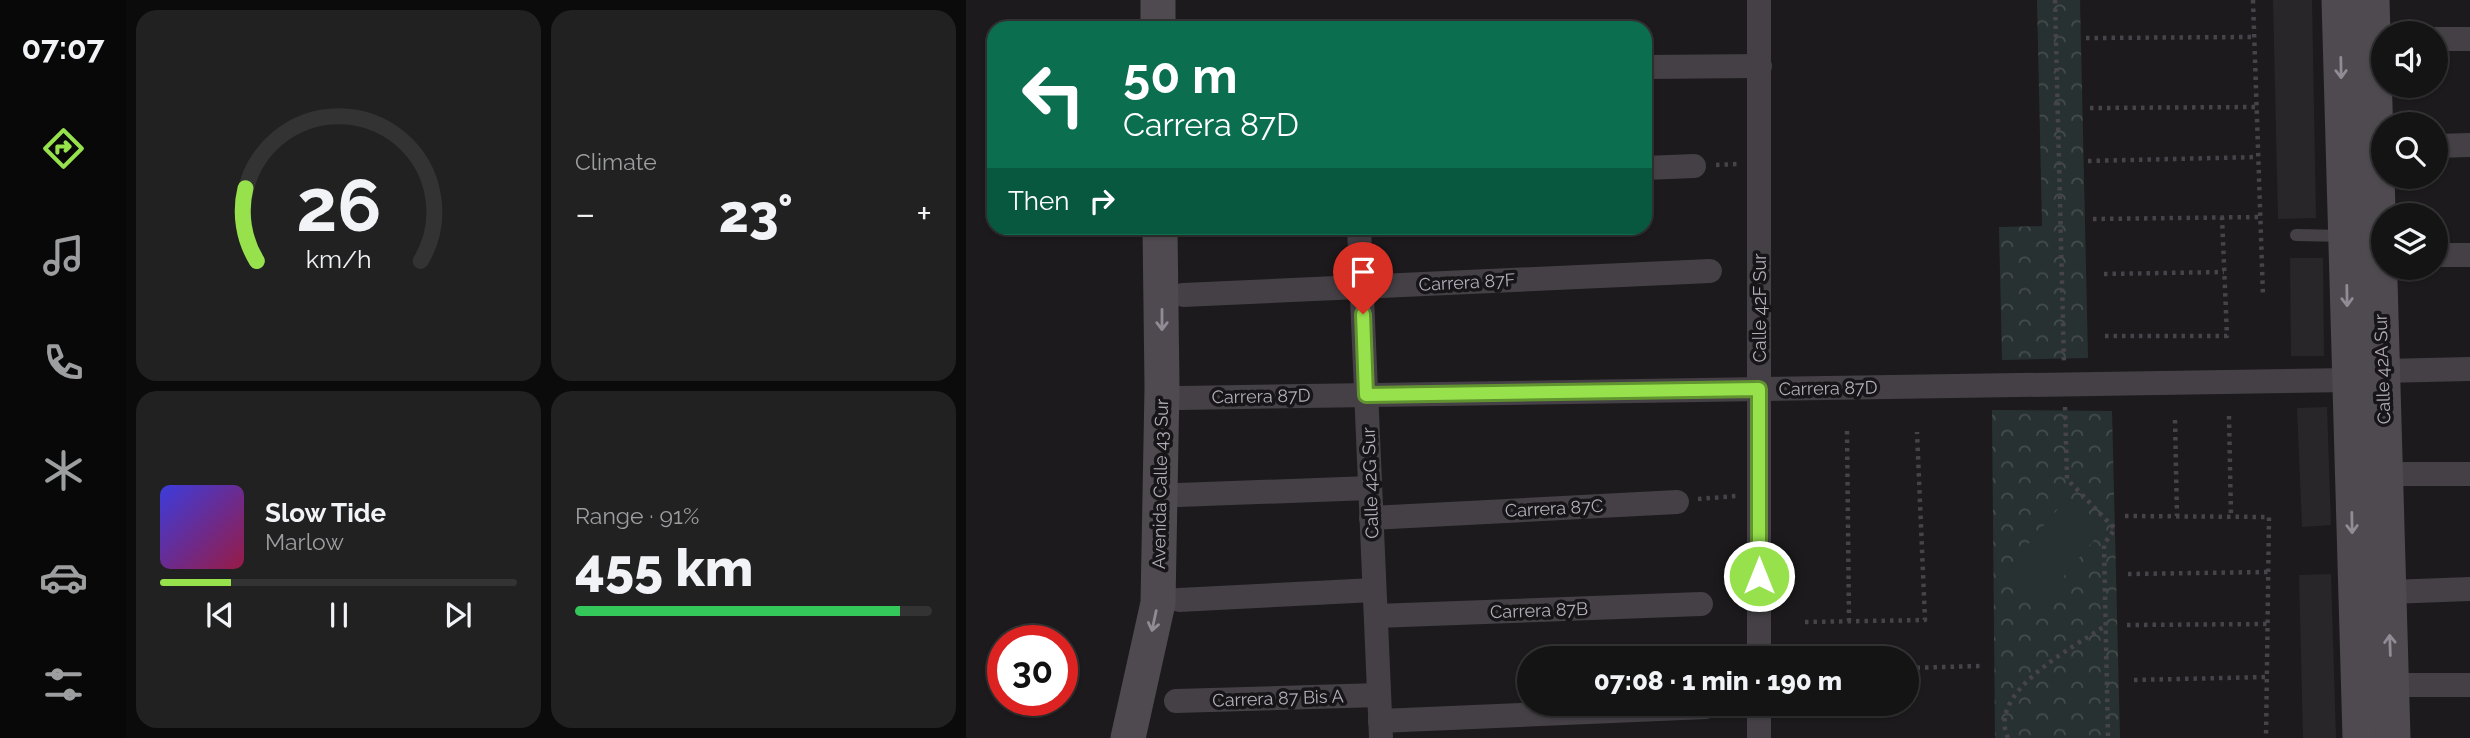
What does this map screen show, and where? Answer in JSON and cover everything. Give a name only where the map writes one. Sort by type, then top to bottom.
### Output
[{"type":"street","points":[[1158,0],[1158,21]]},
{"type":"street","name":"Calle 42F Sur","points":[[1759,0],[1759,646]]},
{"type":"street","name":"Calle 42A Sur","points":[[2339,0],[2360,738]]},
{"type":"street","name":"Calle 42A Sur","points":[[2372,0],[2375,21]]},
{"type":"street","points":[[2448,39],[2470,39]]},
{"type":"street","points":[[1652,67],[1759,66]]},
{"type":"street","points":[[2448,146],[2470,145]]},
{"type":"street","points":[[1652,168],[1694,166]]},
{"type":"street","name":"Avenida Calle 43 Sur","points":[[1128,738],[1158,603],[1162,387],[1160,235]]},
{"type":"street","name":"Calle 42G Sur","points":[[1359,235],[1380,729]]},
{"type":"street","points":[[2448,255],[2470,255]]},
{"type":"street","name":"Carrera 87F","points":[[1183,295],[1710,271]]},
{"type":"street","name":"Calle 42A Sur","points":[[2381,280],[2393,738]]},
{"type":"street","points":[[2382,371],[2470,369]]},
{"type":"street","name":"Carrera 87D","points":[[1180,398],[2349,380]]},
{"type":"street","points":[[2385,474],[2470,474]]},
{"type":"street","points":[[1178,495],[1370,488]]},
{"type":"street","name":"Carrera 87C","points":[[1371,518],[1677,502]]},
{"type":"street","points":[[2389,592],[2470,589]]},
{"type":"street","points":[[1179,600],[1374,590]]},
{"type":"street","name":"Carrera 87B","points":[[1376,616],[1701,604]]},
{"type":"street","points":[[2391,684],[2470,685]]},
{"type":"street","name":"Carrera 87 Bis A","points":[[1176,701],[1379,695]]},
{"type":"street","points":[[1380,729],[1573,716]]},
{"type":"street","points":[[1759,716],[1759,738]]},
{"type":"lane","points":[[2296,235],[2345,236]]},
{"type":"path","points":[[2055,0],[2067,479],[2115,529],[2104,544],[2108,738]]},
{"type":"path","points":[[2253,0],[2263,296]]},
{"type":"path","points":[[2086,38],[2254,37]]},
{"type":"path","points":[[2090,108],[2256,107]]},
{"type":"path","points":[[2088,161],[2258,157]]},
{"type":"path","points":[[2105,336],[2227,336],[2222,217]]},
{"type":"path","points":[[2093,219],[2260,217]]},
{"type":"path","points":[[2104,274],[2224,272]]},
{"type":"path","points":[[2229,415],[2231,516]]},
{"type":"path","points":[[2175,420],[2177,516]]},
{"type":"path","points":[[1847,431],[1849,621]]},
{"type":"path","points":[[1805,622],[1925,620],[1917,432]]},
{"type":"path","points":[[1677,502],[1736,496]]},
{"type":"path","points":[[2125,516],[2269,517],[2266,738]]},
{"type":"path","points":[[2128,574],[2268,572]]},
{"type":"path","points":[[2127,625],[2268,624]]},
{"type":"path","points":[[2008,738],[2004,715],[2013,696],[2031,677],[2106,625]]},
{"type":"path","points":[[1919,668],[1981,666]]},
{"type":"path","points":[[2134,680],[2267,677]]},
{"type":"shaded area","points":[[2273,0],[2312,0],[2316,218],[2278,219]]},
{"type":"shaded area","points":[[2290,258],[2323,258],[2324,356],[2291,356]]},
{"type":"shaded area","points":[[2327,407],[2331,525],[2302,527],[2297,408]]},
{"type":"shaded area","points":[[2331,574],[2336,738],[2303,738],[2299,575]]},
{"type":"green space","points":[[2037,0],[2080,0],[2088,358],[2002,360],[1999,227],[2042,226]]},
{"type":"green space","points":[[1992,410],[2112,411],[2120,738],[1995,738]]},
{"type":"green space","points":[[2068,497],[2105,527],[2037,608],[2000,577]]},
{"type":"route","points":[[1363,314],[1366,395],[1759,389],[1759,576]]}]
